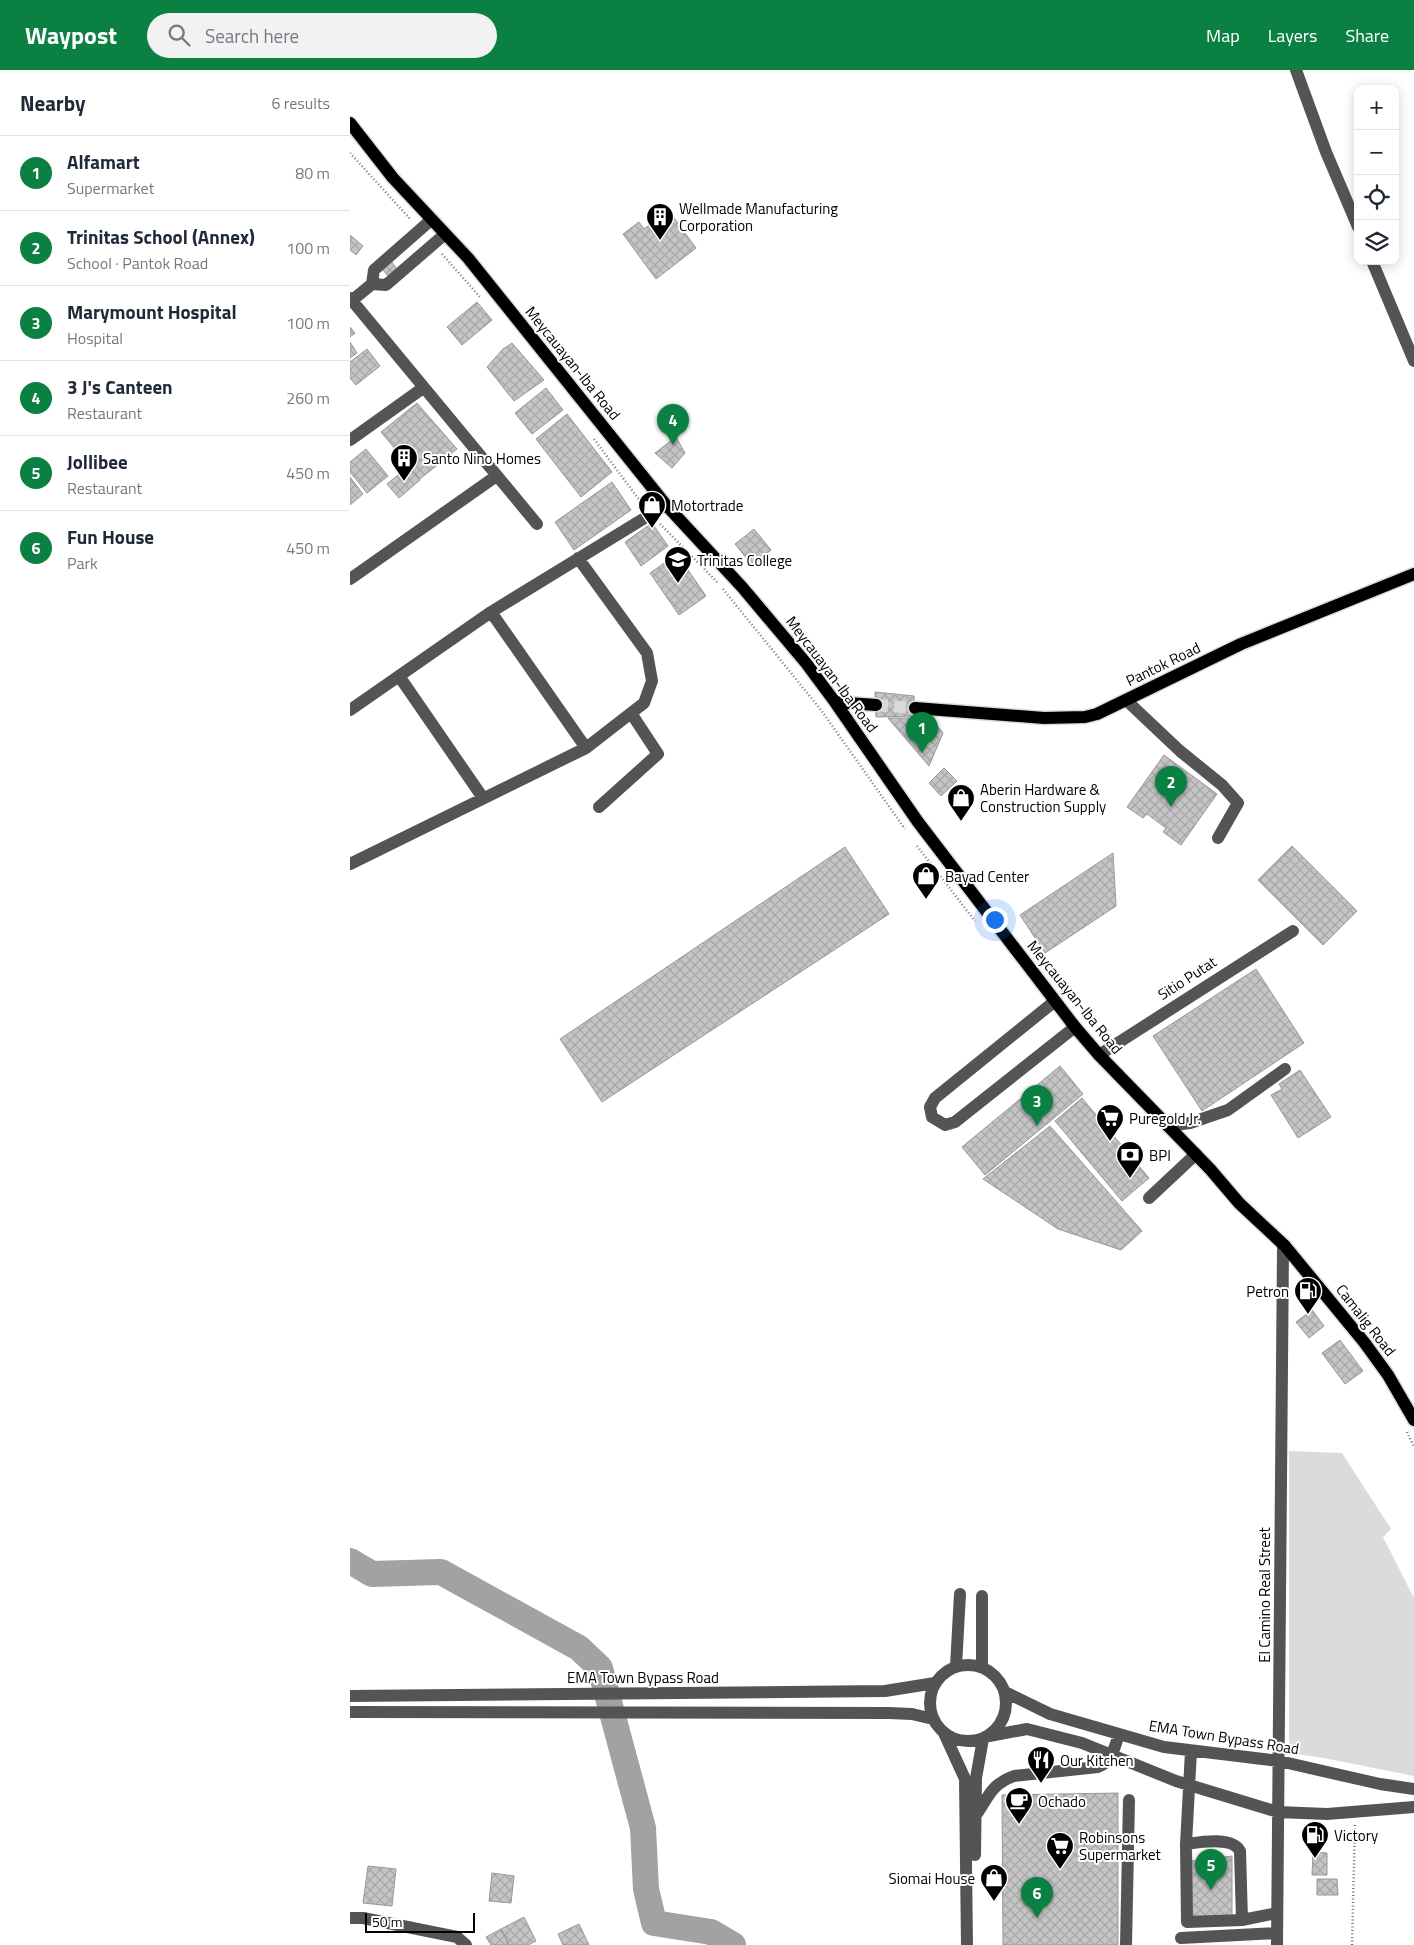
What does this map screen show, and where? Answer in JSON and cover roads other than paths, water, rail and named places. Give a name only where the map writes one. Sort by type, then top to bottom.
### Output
[{"type":"main road","name":"Meycauayan-Iba Road","points":[[350,123],[393,178],[430,220],[468,258],[666,505],[742,588],[836,702],[918,822],[1075,1027],[1099,1055],[1196,1154],[1239,1203],[1285,1246]]},
{"type":"main road","name":"Pantok Road","points":[[914,708],[1044,718],[1086,717],[1097,714],[1241,644],[1414,574]]},
{"type":"main road","points":[[836,702],[876,705]]},
{"type":"main road","name":"Camalig Road","points":[[1285,1246],[1364,1342],[1388,1375],[1414,1420]]},
{"type":"street","points":[[1296,70],[1326,152],[1355,220]]},
{"type":"street","points":[[372,284],[374,270],[430,220]]},
{"type":"street","points":[[444,234],[386,285],[372,284],[351,300],[537,524]]},
{"type":"street","points":[[399,247],[412,262]]},
{"type":"street","points":[[1374,265],[1414,360]]},
{"type":"street","points":[[350,440],[423,388]]},
{"type":"street","points":[[350,579],[496,476]]},
{"type":"street","points":[[350,710],[491,612],[666,505]]},
{"type":"street","points":[[350,864],[586,748],[644,703],[652,681],[647,653],[578,558]]},
{"type":"street","points":[[491,612],[586,748]]},
{"type":"street","points":[[399,676],[484,798]]},
{"type":"street","points":[[1126,700],[1180,751],[1222,784],[1238,803],[1218,838]]},
{"type":"street","points":[[599,807],[658,754],[631,714]]},
{"type":"street","name":"Sitio Putat","points":[[1099,1055],[1293,931]]},
{"type":"street","points":[[1055,1001],[935,1098],[930,1107],[932,1117],[945,1125],[955,1122],[1075,1027]]},
{"type":"street","points":[[1168,1126],[1190,1123],[1228,1110],[1286,1069]]},
{"type":"street","points":[[1150,1198],[1196,1154]]},
{"type":"street","name":"El Camino Real Street","points":[[1277,1939],[1283,1259],[1285,1246]]},
{"type":"street","points":[[956,1666],[960,1594]]},
{"type":"street","points":[[982,1596],[982,1667]]},
{"type":"street","points":[[967,1945],[972,1816],[976,1778],[986,1737],[1002,1719],[1005,1709],[1004,1692],[996,1677],[982,1667],[974,1665],[956,1666],[948,1670],[935,1683],[929,1700],[933,1719],[944,1733],[965,1779],[972,1816],[975,1945]]},
{"type":"street","name":"EMA Town Bypass Road","points":[[350,1696],[636,1695],[885,1690],[935,1683]]},
{"type":"street","name":"EMA Town Bypass Road","points":[[1004,1692],[1050,1714],[1164,1747],[1279,1761],[1380,1784],[1414,1789]]},
{"type":"street","points":[[582,1694],[589,1712]]},
{"type":"street","points":[[350,1712],[889,1713],[912,1714],[933,1719]]},
{"type":"street","points":[[944,1733],[962,1741],[1027,1729],[1082,1743],[1188,1786],[1278,1812],[1327,1814],[1414,1807]]},
{"type":"street","points":[[972,1816],[993,1787],[1002,1780],[1014,1776],[1098,1767],[1106,1764],[1112,1755],[1118,1734]]},
{"type":"street","points":[[1191,1751],[1186,1844],[1187,1922],[1242,1920],[1278,1913]]},
{"type":"street","points":[[1126,1945],[1129,1800]]},
{"type":"street","points":[[1186,1844],[1228,1842],[1238,1846],[1240,1852],[1242,1920]]},
{"type":"street","points":[[350,1918],[363,1918],[457,1937],[466,1945]]},
{"type":"street","points":[[1181,1938],[1277,1939]]},
{"type":"waterway","points":[[350,1561],[372,1574],[441,1572],[579,1648],[600,1668],[643,1828],[646,1889],[654,1923],[711,1932],[733,1945]]},
{"type":"tunnel","points":[[876,705],[915,708]]},
{"type":"place","name":"Wellmade Manufacturing Corporation","points":[[660,241]]},
{"type":"place","name":"3 J's Canteen","points":[[673,445]]},
{"type":"place","name":"Santo Nino Homes","points":[[404,482]]},
{"type":"place","name":"Motortrade","points":[[652,529]]},
{"type":"place","name":"Trinitas College","points":[[678,584]]},
{"type":"place","name":"Alfamart","points":[[922,753]]},
{"type":"place","name":"Trinitas School (Annex)","points":[[1171,807]]},
{"type":"place","name":"Aberin Hardware & Construction Supply","points":[[961,822]]},
{"type":"place","name":"Bayad Center","points":[[926,900]]},
{"type":"place","name":"Marymount Hospital","points":[[1037,1126]]},
{"type":"place","name":"Puregold Jr.","points":[[1110,1142]]},
{"type":"place","name":"BPI","points":[[1130,1179]]},
{"type":"place","name":"Petron","points":[[1308,1315]]},
{"type":"place","name":"Our Kitchen","points":[[1041,1784]]},
{"type":"place","name":"Ochado","points":[[1019,1825]]},
{"type":"place","name":"Victory","points":[[1315,1859]]},
{"type":"place","name":"Robinsons Supermarket","points":[[1060,1870]]},
{"type":"place","name":"Jollibee","points":[[1211,1890]]},
{"type":"place","name":"Siomai House","points":[[994,1902]]},
{"type":"place","name":"Fun House","points":[[1037,1918]]}]
